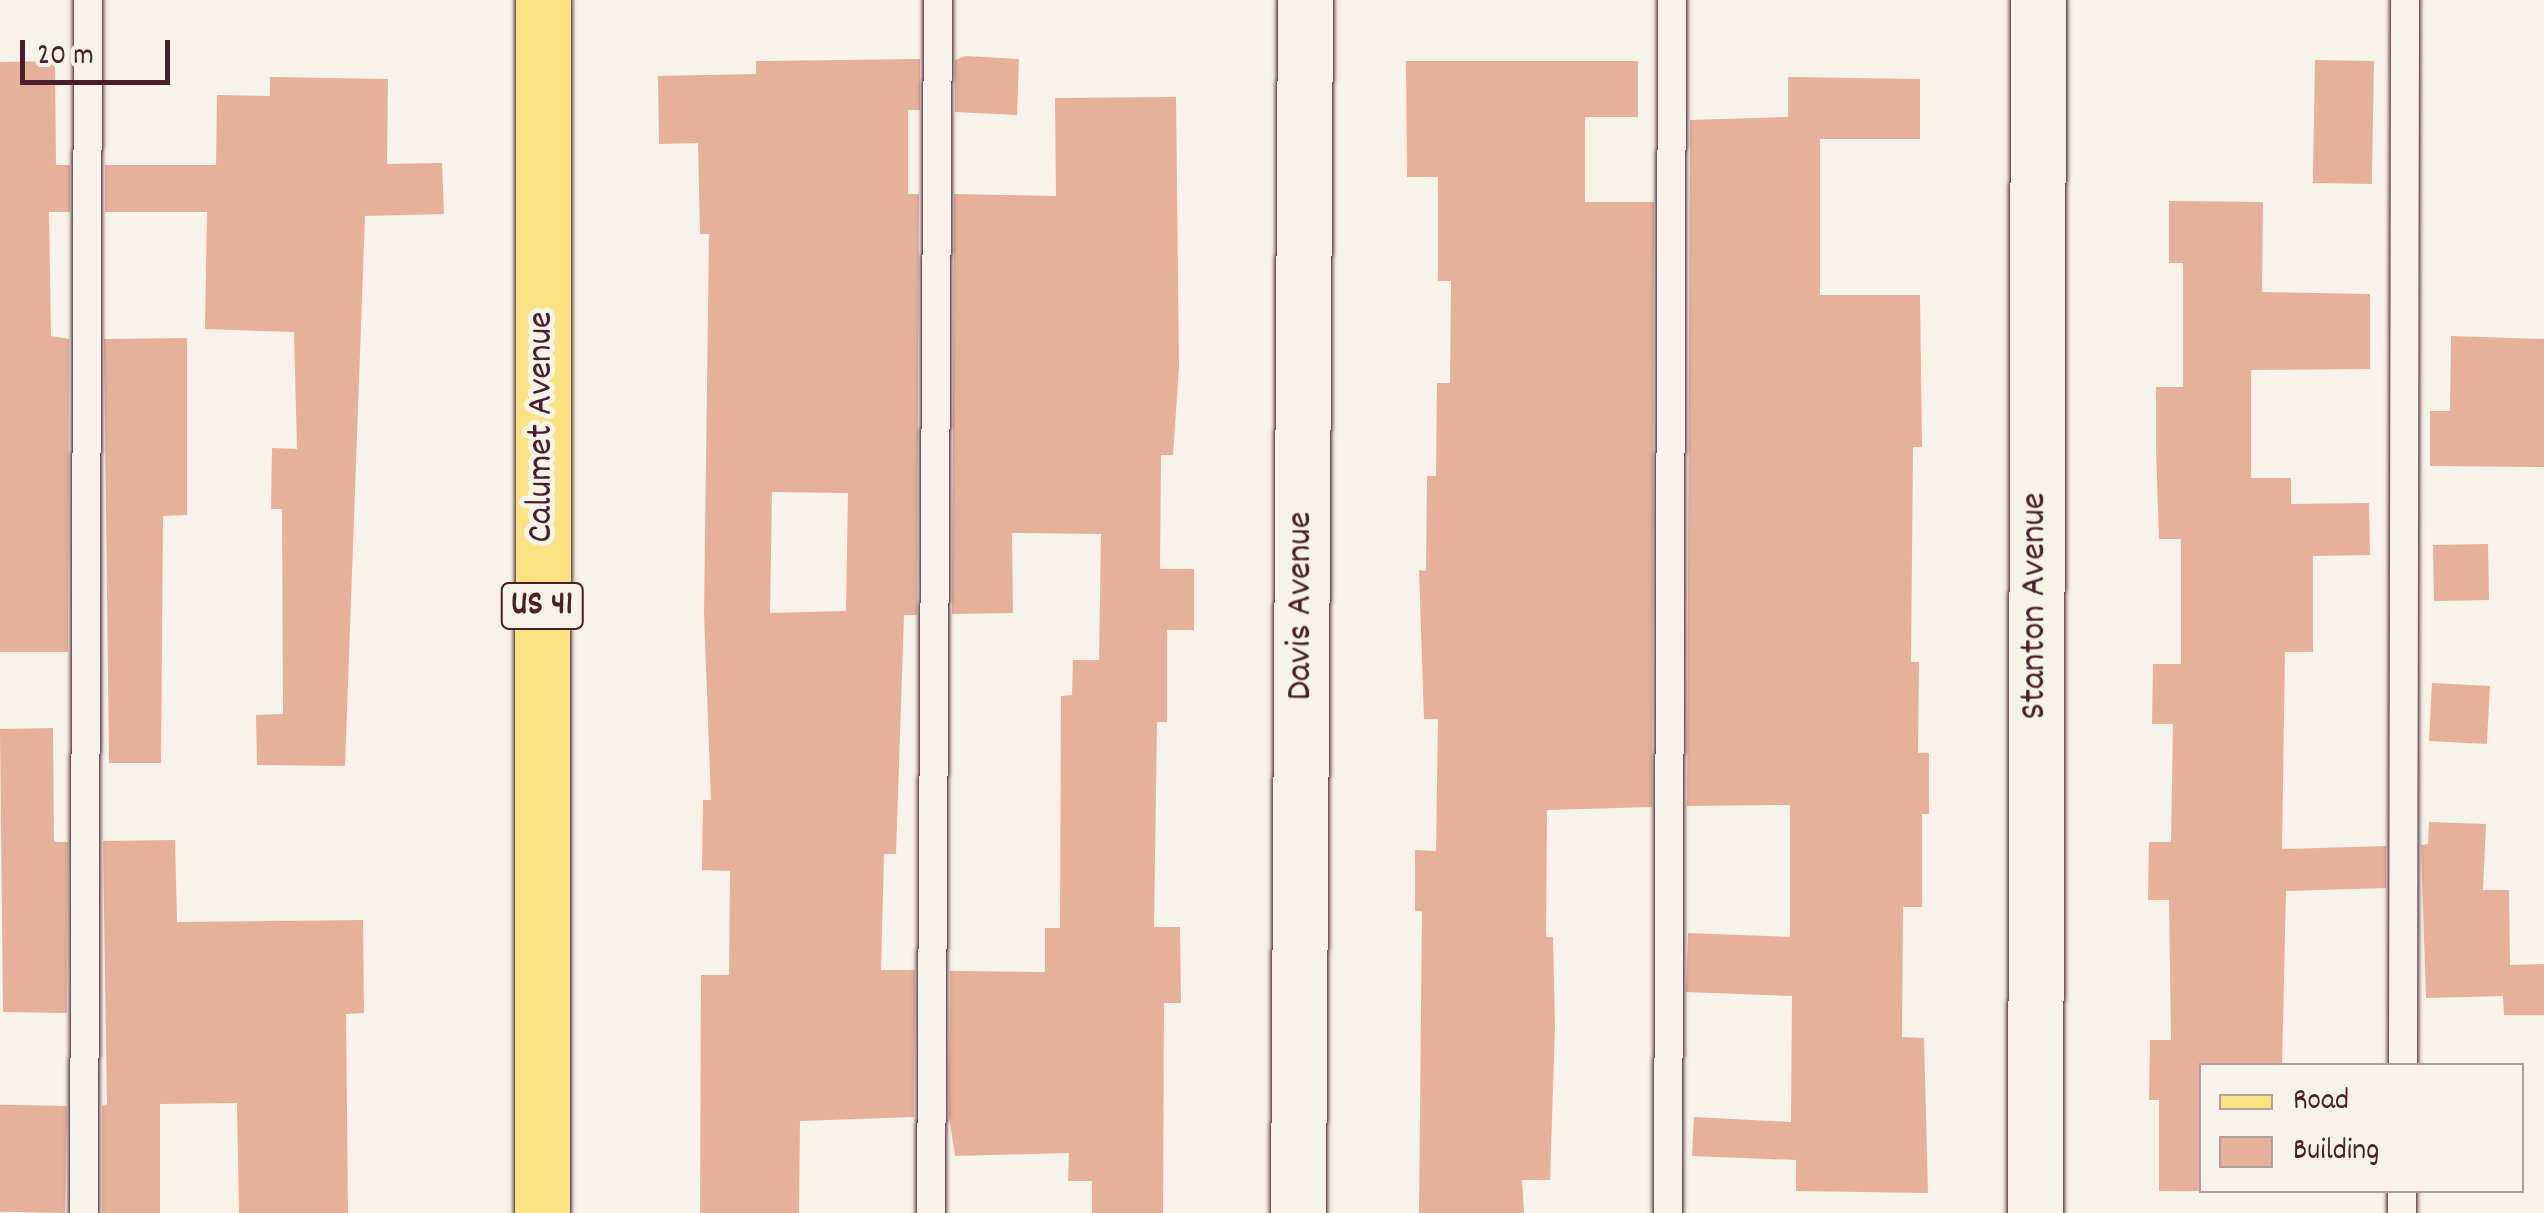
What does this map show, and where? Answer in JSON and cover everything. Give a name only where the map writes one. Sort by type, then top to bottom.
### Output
[{"type":"main road","name":"Calumet Avenue","points":[[542,1213],[543,0]]},
{"type":"street","name":"Davis Avenue","points":[[1298,1213],[1305,0]]},
{"type":"street","name":"Stanton Avenue","points":[[2035,1213],[2038,0]]},
{"type":"lane","points":[[84,1213],[88,0]]},
{"type":"lane","points":[[932,1213],[938,0]]},
{"type":"lane","points":[[1668,1213],[1672,0]]},
{"type":"lane","points":[[2402,1063],[2405,0]]},
{"type":"building","points":[[966,56],[1019,59],[1017,115],[955,112],[955,60]]},
{"type":"building","points":[[920,59],[920,110],[908,110],[908,194],[919,194],[917,615],[904,615],[896,854],[884,854],[881,970],[915,970],[914,1117],[800,1121],[799,1213],[700,1213],[701,975],[729,975],[730,871],[702,870],[703,800],[711,800],[704,614],[709,234],[700,234],[698,143],[659,144],[658,76],[756,74],[756,61]],"holes":[[[772,492],[848,493],[846,611],[770,613]]]},
{"type":"building","points":[[2315,60],[2374,61],[2372,184],[2313,183]]},
{"type":"building","points":[[55,61],[56,165],[70,165],[70,212],[49,212],[51,336],[69,339],[68,652],[0,652],[0,62]]},
{"type":"building","points":[[1406,61],[1638,61],[1638,117],[1585,117],[1585,202],[1654,202],[1652,807],[1547,810],[1546,937],[1553,937],[1555,1026],[1550,1180],[1522,1180],[1524,1213],[1419,1213],[1422,911],[1415,911],[1415,850],[1436,851],[1438,719],[1424,719],[1419,570],[1426,571],[1427,476],[1436,476],[1437,383],[1450,383],[1451,281],[1438,281],[1438,177],[1407,177]]},
{"type":"building","points":[[270,77],[388,79],[387,164],[442,163],[444,214],[365,216],[345,766],[257,765],[256,715],[283,714],[282,509],[271,509],[272,448],[297,449],[294,332],[205,329],[207,212],[105,212],[105,165],[216,165],[217,95],[270,96]]},
{"type":"building","points":[[1788,77],[1920,79],[1920,139],[1820,139],[1820,295],[1920,295],[1922,447],[1913,447],[1911,662],[1919,662],[1918,753],[1929,753],[1929,814],[1922,814],[1922,907],[1903,907],[1902,1037],[1924,1038],[1928,1193],[1796,1191],[1796,1160],[1692,1156],[1694,1117],[1791,1122],[1792,996],[1686,992],[1688,933],[1790,937],[1790,805],[1687,806],[1690,120],[1788,117]]},
{"type":"building","points":[[1176,97],[1179,367],[1173,455],[1161,455],[1160,569],[1194,569],[1194,630],[1167,630],[1167,722],[1157,722],[1154,927],[1180,927],[1181,1003],[1164,1003],[1163,1213],[1092,1213],[1092,1181],[1068,1181],[1069,1153],[955,1156],[949,1116],[950,971],[1045,972],[1045,928],[1060,928],[1061,696],[1072,695],[1073,660],[1099,660],[1101,534],[1012,533],[1013,613],[952,614],[954,194],[1056,196],[1055,98]]},
{"type":"building","points":[[2169,201],[2263,202],[2262,292],[2370,294],[2370,369],[2251,370],[2251,478],[2291,478],[2291,504],[2369,503],[2370,555],[2313,556],[2313,652],[2285,652],[2282,849],[2386,846],[2386,888],[2286,891],[2282,1063],[2199,1063],[2199,1191],[2159,1191],[2159,1100],[2149,1100],[2150,1040],[2171,1040],[2169,900],[2148,900],[2149,842],[2171,842],[2173,724],[2152,724],[2153,664],[2181,664],[2181,539],[2159,539],[2156,448],[2156,387],[2183,387],[2183,263],[2169,263]]},
{"type":"building","points":[[2451,336],[2544,339],[2544,467],[2430,466],[2430,411],[2450,411]]},
{"type":"building","points":[[187,338],[187,515],[163,516],[161,763],[109,763],[104,339]]},
{"type":"building","points":[[2488,544],[2489,600],[2434,601],[2433,545]]},
{"type":"building","points":[[2432,683],[2490,686],[2487,744],[2429,741]]},
{"type":"building","points":[[53,728],[54,842],[68,842],[67,1013],[3,1012],[0,729]]},
{"type":"building","points":[[2429,822],[2486,824],[2483,890],[2509,890],[2510,965],[2544,964],[2544,1015],[2504,1015],[2503,996],[2426,998],[2421,845],[2428,844]]},
{"type":"building","points":[[175,840],[177,922],[363,920],[364,1013],[346,1014],[348,1213],[239,1213],[237,1103],[160,1104],[160,1213],[102,1213],[102,1106],[107,1105],[103,841]]},
{"type":"building","points":[[0,1105],[67,1106],[65,1213],[0,1212]]}]
